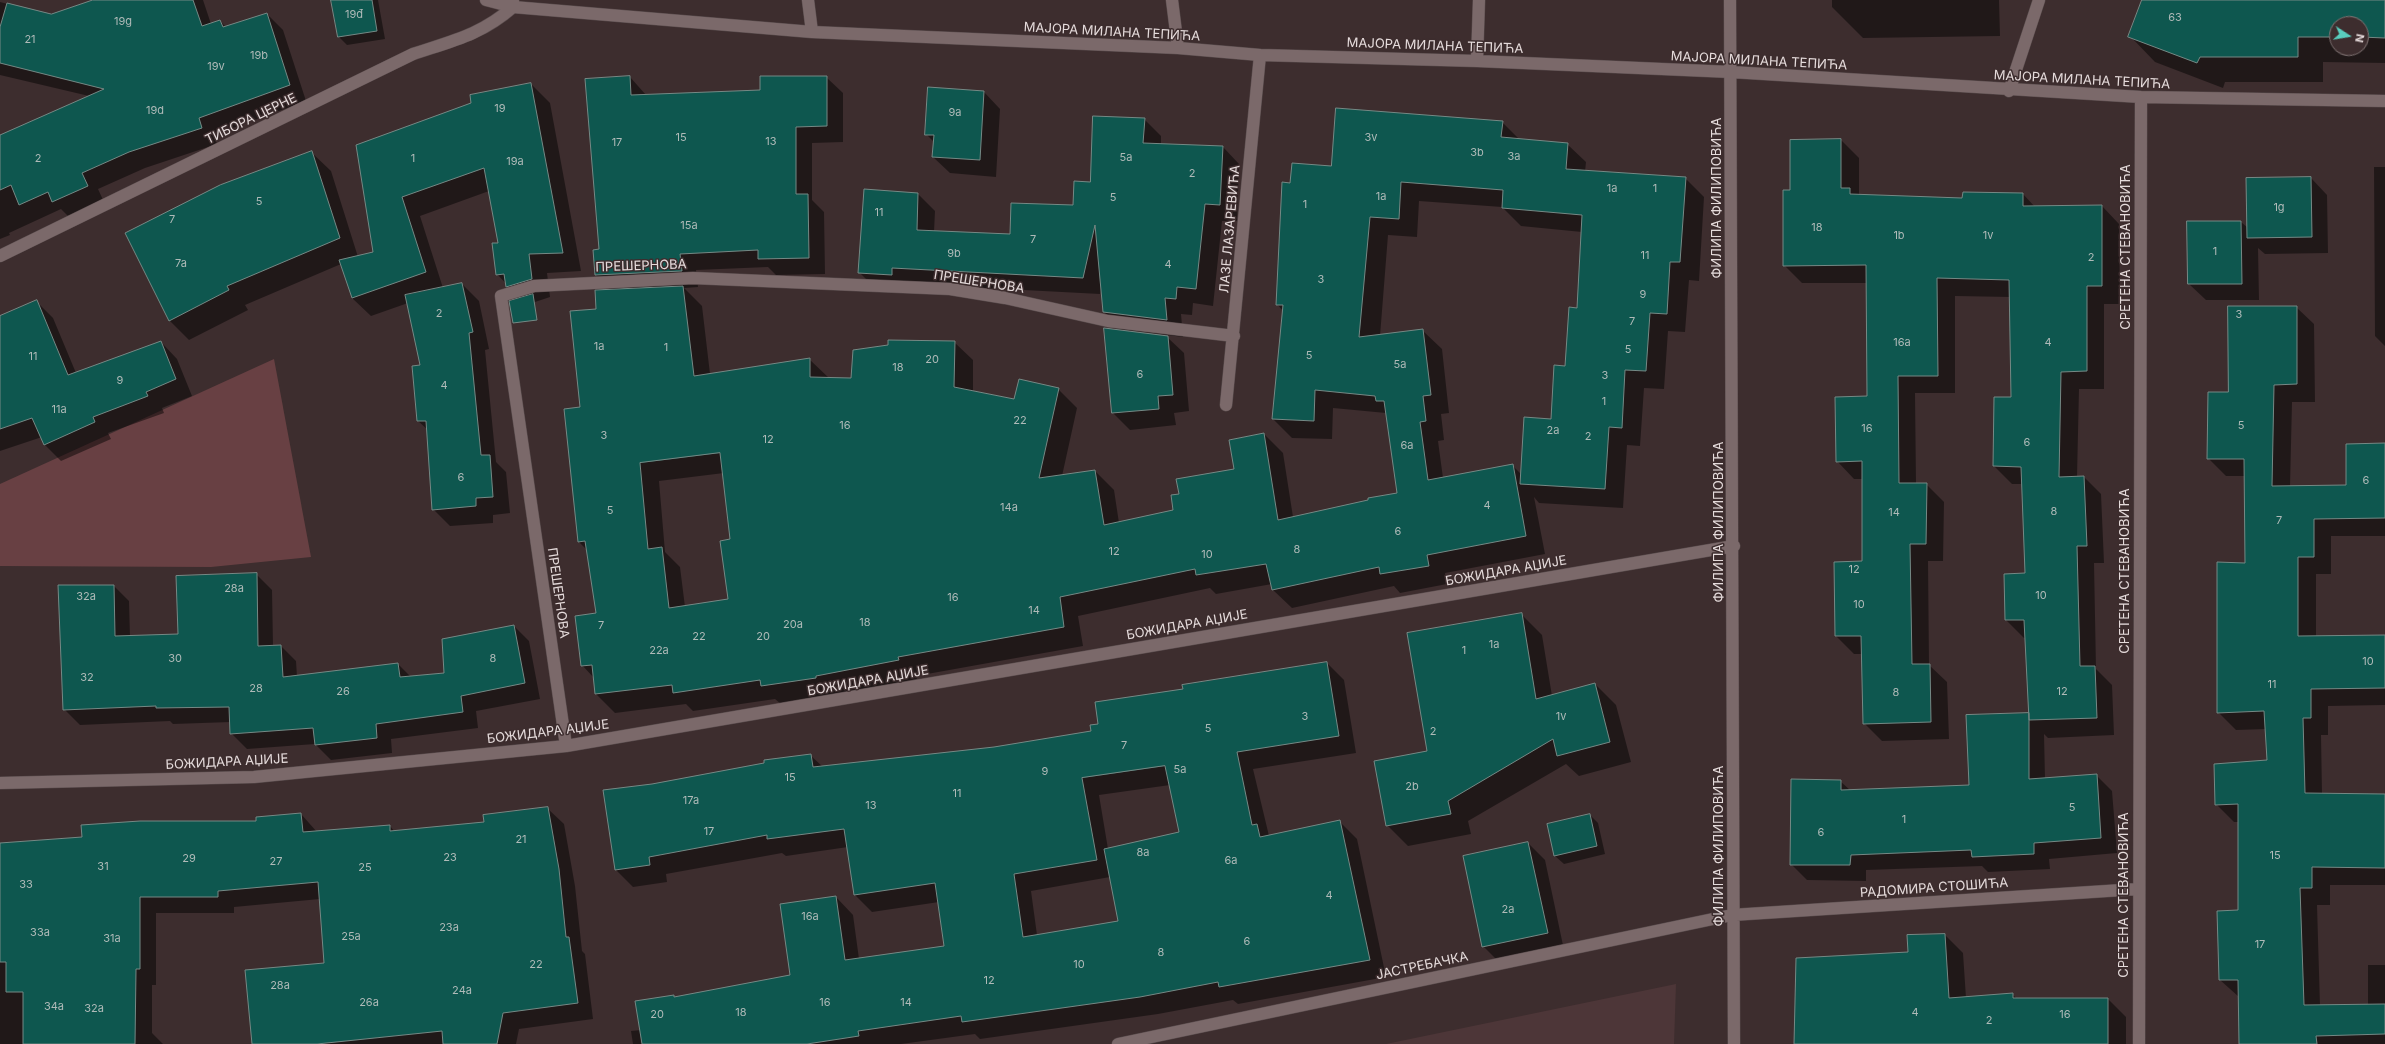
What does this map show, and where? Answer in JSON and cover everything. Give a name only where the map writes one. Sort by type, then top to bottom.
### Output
[{"type":"street","name":"МАЈОРА МИЛАНА ТЕПИЋА","points":[[486,0],[513,4],[812,32],[1178,48],[1260,55],[1477,61],[1731,72],[2009,91],[2141,97],[2385,101]]},
{"type":"street","points":[[808,0],[812,32]]},
{"type":"street","points":[[1172,0],[1178,48]]},
{"type":"street","points":[[1477,61],[1479,0]]},
{"type":"street","name":"ФИЛИПА ФИЛИПОВИЋА","points":[[1730,0],[1734,546],[1732,915],[1734,1044]]},
{"type":"street","points":[[2009,91],[2039,0]]},
{"type":"street","name":"ТИБОРА ЦЕРНЕ","points":[[0,256],[413,54],[476,33],[497,20],[513,4]]},
{"type":"street","name":"ЛАЗЕ ЛАЗАРЕВИЋА","points":[[1226,405],[1234,336],[1260,55]]},
{"type":"street","name":"СРЕТЕНА СТЕВАНОВИЋА","points":[[2139,1044],[2138,889],[2141,97]]},
{"type":"street","name":"ПРЕШЕРНОВА","points":[[566,746],[501,296],[534,286],[693,278],[950,289],[1005,298],[1108,321],[1234,336]]},
{"type":"street","name":"БОЖИДАРА АЏИЈЕ","points":[[0,783],[254,777],[566,746],[1734,546]]},
{"type":"street","name":"РАДОМИРА СТОШИЋА","points":[[1732,915],[2138,889]]},
{"type":"street","name":"ЈАСТРЕБАЧКА","points":[[1118,1044],[1732,915]]},
{"type":"shaded area","points":[[274,359],[311,557],[211,567],[0,566],[0,484]]},
{"type":"shaded area","points":[[1676,984],[1674,1044],[1386,1044]]},
{"type":"building","points":[[93,0],[193,0],[202,26],[220,20],[223,27],[267,13],[290,85],[199,118],[202,128],[129,152],[82,173],[88,186],[52,202],[48,192],[19,205],[11,185],[0,190],[0,135],[104,89],[0,63],[0,27],[7,3],[51,14]]},
{"type":"building","points":[[331,0],[372,0],[377,31],[338,37]]},
{"type":"building","points":[[2142,0],[2385,0],[2385,38],[2369,37],[2369,16],[2329,16],[2329,37],[2298,37],[2298,57],[2200,57],[2197,63],[2128,37]]},
{"type":"building","points":[[630,76],[631,95],[760,90],[760,76],[827,76],[827,126],[796,127],[796,194],[808,194],[809,258],[758,259],[758,250],[680,254],[682,271],[595,275],[593,250],[599,249],[585,79]]},
{"type":"building","points":[[531,83],[563,253],[529,254],[532,279],[506,287],[504,274],[496,275],[492,243],[498,243],[484,168],[402,197],[426,272],[352,298],[339,260],[373,252],[356,145],[471,103],[470,95]]},
{"type":"building","points":[[928,87],[984,91],[980,160],[932,157],[934,135],[925,135]]},
{"type":"building","points":[[1336,108],[1503,121],[1501,137],[1568,143],[1566,169],[1686,177],[1680,262],[1670,262],[1667,314],[1650,313],[1646,371],[1625,370],[1622,428],[1609,427],[1605,489],[1520,484],[1524,417],[1551,419],[1554,365],[1565,366],[1569,307],[1577,308],[1582,215],[1502,208],[1503,190],[1401,182],[1399,219],[1370,217],[1359,337],[1423,329],[1431,395],[1423,396],[1426,421],[1420,422],[1428,480],[1513,464],[1526,536],[1427,555],[1429,566],[1380,574],[1379,567],[1272,590],[1266,564],[1196,575],[1195,569],[1060,597],[1064,627],[898,657],[899,660],[816,676],[816,678],[761,686],[760,680],[673,693],[672,685],[595,694],[592,665],[581,666],[575,616],[596,613],[585,541],[578,542],[564,409],[580,407],[570,311],[596,309],[595,290],[683,286],[694,376],[810,358],[810,377],[851,378],[853,350],[888,345],[888,340],[955,341],[954,387],[1014,399],[1019,379],[1059,388],[1039,478],[1095,470],[1104,525],[1173,510],[1171,495],[1179,494],[1176,479],[1234,469],[1229,440],[1264,433],[1278,520],[1368,500],[1368,498],[1397,493],[1384,401],[1376,401],[1375,396],[1315,390],[1314,421],[1272,419],[1283,305],[1276,305],[1282,182],[1290,183],[1292,163],[1331,166]],"holes":[[[720,453],[730,539],[720,541],[728,599],[669,608],[662,547],[648,549],[640,463]]]},
{"type":"building","points":[[1093,116],[1145,118],[1143,143],[1223,146],[1220,205],[1205,204],[1196,289],[1177,287],[1176,299],[1165,298],[1167,320],[1103,312],[1095,225],[1083,278],[892,268],[892,275],[858,273],[864,189],[918,193],[917,230],[1010,234],[1011,203],[1073,205],[1074,181],[1090,182]]},
{"type":"building","points":[[1841,139],[1841,188],[1850,188],[1850,194],[1962,198],[1963,192],[2023,193],[2023,206],[2102,205],[2102,286],[2087,286],[2087,371],[2061,372],[2059,477],[2084,476],[2087,546],[2077,546],[2080,666],[2095,666],[2097,718],[2029,720],[2024,620],[2005,620],[2004,574],[2025,573],[2021,467],[1993,466],[1994,397],[2011,397],[2009,280],[1937,278],[1938,376],[1898,376],[1899,483],[1927,483],[1926,544],[1910,544],[1912,664],[1930,664],[1931,722],[1863,724],[1861,636],[1835,636],[1834,562],[1862,561],[1862,461],[1836,462],[1835,397],[1867,396],[1866,265],[1783,266],[1783,190],[1790,190],[1790,140]]},
{"type":"building","points":[[312,151],[340,238],[227,286],[229,290],[169,321],[125,233],[220,185]]},
{"type":"building","points":[[2311,177],[2312,237],[2247,238],[2246,178]]},
{"type":"building","points":[[2187,221],[2241,221],[2242,284],[2188,284]]},
{"type":"building","points":[[462,283],[473,332],[469,333],[481,455],[490,455],[493,497],[476,498],[476,506],[432,510],[426,421],[417,421],[412,366],[420,365],[405,295]]},
{"type":"building","points":[[533,294],[537,320],[513,323],[509,301]]},
{"type":"building","points":[[37,300],[68,375],[161,341],[176,379],[146,392],[148,396],[93,417],[95,422],[44,445],[32,418],[0,429],[0,316]]},
{"type":"building","points":[[2228,306],[2297,306],[2297,384],[2274,385],[2272,486],[2346,485],[2346,444],[2385,443],[2385,518],[2314,519],[2314,557],[2298,557],[2298,636],[2385,635],[2385,688],[2311,689],[2311,718],[2303,718],[2305,793],[2385,794],[2385,868],[2312,867],[2312,888],[2300,888],[2304,1005],[2385,1004],[2385,1034],[2316,1036],[2317,1044],[2239,1044],[2238,980],[2219,980],[2217,911],[2238,910],[2238,804],[2215,805],[2214,764],[2267,760],[2264,711],[2217,713],[2217,562],[2245,563],[2244,459],[2207,459],[2208,392],[2228,392]]},
{"type":"building","points":[[1104,328],[1168,336],[1173,395],[1158,396],[1159,409],[1112,413]]},
{"type":"building","points":[[257,573],[258,646],[281,645],[283,677],[398,663],[400,677],[444,673],[442,639],[514,625],[525,683],[461,696],[463,712],[376,724],[377,738],[315,745],[313,728],[230,734],[229,707],[156,708],[156,706],[63,710],[58,585],[114,585],[115,636],[178,634],[176,576]]},
{"type":"building","points":[[1522,613],[1536,699],[1595,683],[1610,742],[1557,756],[1553,739],[1448,801],[1451,814],[1386,826],[1374,761],[1427,751],[1407,633]]},
{"type":"building","points":[[1327,662],[1339,736],[1237,752],[1252,825],[1257,824],[1260,837],[1340,820],[1370,960],[1219,987],[1218,982],[1140,997],[962,1022],[961,1016],[858,1031],[859,1036],[807,1044],[642,1044],[635,1001],[674,995],[674,997],[790,975],[780,904],[836,896],[845,960],[944,946],[935,883],[854,895],[844,829],[767,839],[767,835],[649,857],[650,865],[615,870],[603,790],[652,784],[764,763],[764,760],[811,754],[813,767],[994,747],[1091,731],[1090,725],[1098,724],[1095,702],[1183,689],[1182,685]],"holes":[[[1165,766],[1179,832],[1104,849],[1118,921],[1023,937],[1014,874],[1097,860],[1082,778]]]},
{"type":"building","points":[[2029,713],[2029,779],[2097,774],[2101,838],[2034,843],[2034,854],[1972,857],[1971,850],[1851,855],[1850,865],[1790,865],[1791,779],[1841,780],[1841,790],[1969,785],[1966,715]]},
{"type":"building","points":[[548,807],[559,869],[566,937],[569,937],[578,1003],[503,1013],[497,1044],[443,1044],[442,1031],[317,1044],[252,1044],[245,970],[324,963],[318,882],[218,891],[218,897],[140,897],[140,969],[136,969],[135,1044],[23,1044],[23,992],[6,992],[6,962],[0,962],[0,843],[82,837],[81,825],[140,821],[256,821],[256,817],[301,813],[303,832],[390,825],[390,831],[484,822],[483,815]]},
{"type":"building","points":[[1590,814],[1597,846],[1554,856],[1547,824]]},
{"type":"building","points":[[1528,842],[1548,933],[1482,947],[1463,856]]},
{"type":"building","points":[[1945,934],[1949,998],[2013,993],[2013,998],[2108,998],[2108,1044],[1794,1044],[1796,958],[1908,952],[1907,935]]}]
